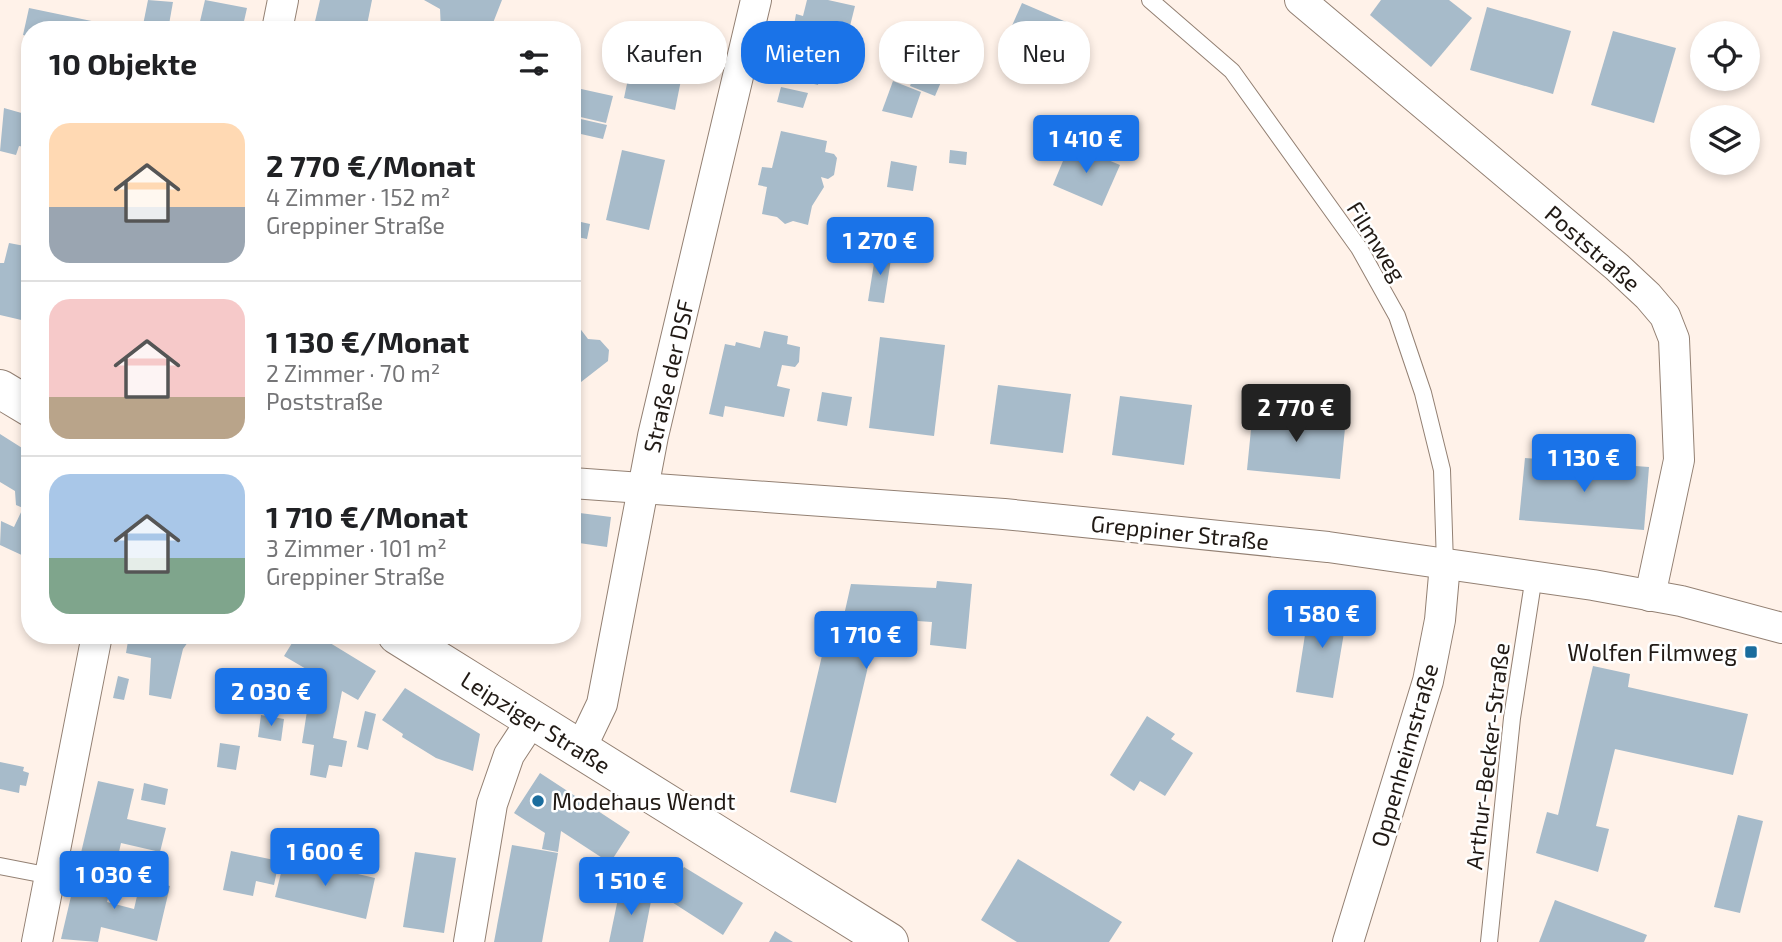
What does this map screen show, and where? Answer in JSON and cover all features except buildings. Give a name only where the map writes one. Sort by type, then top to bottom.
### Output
[{"type":"main road","points":[[0,389],[21,402]]},
{"type":"main road","name":"Leipziger Straße","points":[[411,644],[889,942]]},
{"type":"street","points":[[279,21],[283,0]]},
{"type":"street","name":"Straße der DSF","points":[[580,750],[602,704],[643,489],[755,0]]},
{"type":"street","name":"Poststraße","points":[[1300,0],[1617,267],[1665,316],[1674,339],[1679,460],[1650,596]]},
{"type":"street","name":"Greppiner Straße","points":[[581,484],[1004,514],[1328,547],[1534,576],[1650,596],[1782,628]]},
{"type":"street","name":"Oppenheimstraße","points":[[1348,942],[1428,681],[1438,629],[1445,565]]},
{"type":"street","points":[[37,942],[95,644]]},
{"type":"street","points":[[469,942],[492,804],[509,755],[531,720]]},
{"type":"lane","name":"Filmweg","points":[[1150,0],[1232,71],[1359,248],[1396,316],[1423,393],[1442,470],[1445,565]]},
{"type":"lane","name":"Arthur-Becker-Straße","points":[[1489,942],[1512,718],[1534,576]]},
{"type":"lane","points":[[0,866],[51,876]]},
{"type":"place","name":"Wolfen Filmweg","points":[[1751,652]]},
{"type":"place","name":"Modehaus Wendt","points":[[538,801]]}]
